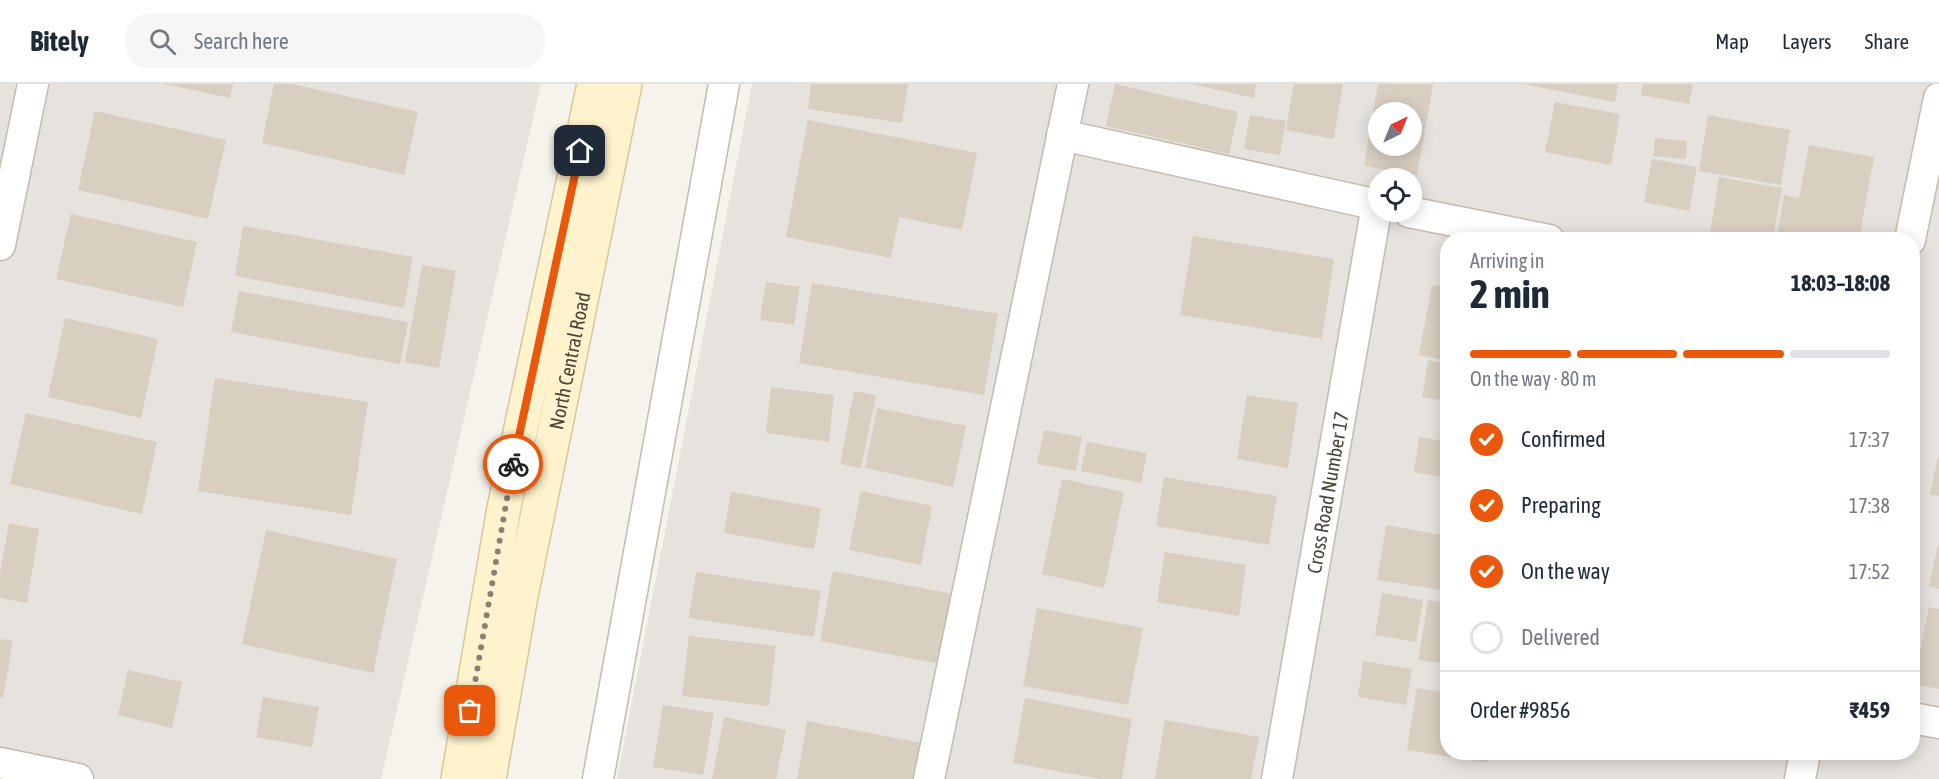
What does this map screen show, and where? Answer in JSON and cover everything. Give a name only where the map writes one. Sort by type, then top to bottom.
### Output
[{"type":"main road","name":"North Central Road","points":[[458,779],[504,508],[594,84]]},
{"type":"main road","name":"North Central Road","points":[[489,779],[521,596],[625,84]]},
{"type":"street","points":[[0,245],[33,84]]},
{"type":"street","points":[[598,779],[724,84]]},
{"type":"street","points":[[929,779],[1073,84]]},
{"type":"street","points":[[1912,232],[1939,98]]},
{"type":"street","points":[[1062,135],[1368,203]]},
{"type":"street","points":[[1422,215],[1509,232]]},
{"type":"street","name":"Cross Road Number 17","points":[[1277,779],[1375,222]]},
{"type":"street","points":[[1920,719],[1939,723]]},
{"type":"street","points":[[1800,779],[1804,760]]},
{"type":"street","points":[[0,763],[78,779]]},
{"type":"shaded area","points":[[0,84],[541,84],[381,779],[0,779]]},
{"type":"shaded area","points":[[752,84],[1939,84],[1939,779],[617,779]]},
{"type":"building","points":[[164,84],[233,84],[230,98]]},
{"type":"building","points":[[274,84],[292,84],[418,112],[404,175],[262,143]]},
{"type":"building","points":[[811,84],[908,84],[902,123],[808,109]]},
{"type":"building","points":[[1115,84],[1238,112],[1229,154],[1106,126]]},
{"type":"building","points":[[1192,84],[1256,84],[1254,98]]},
{"type":"building","points":[[1294,84],[1343,84],[1334,139],[1286,130]]},
{"type":"building","points":[[1378,84],[1433,84],[1422,147],[1422,102],[1375,102]]},
{"type":"building","points":[[1523,84],[1618,84],[1615,102]]},
{"type":"building","points":[[1643,84],[1693,84],[1689,104],[1641,95]]},
{"type":"building","points":[[1555,102],[1620,114],[1611,165],[1545,152]]},
{"type":"building","points":[[95,111],[226,140],[208,219],[78,190]]},
{"type":"building","points":[[1250,115],[1286,121],[1280,155],[1244,149]]},
{"type":"building","points":[[1708,115],[1790,130],[1781,185],[1699,171]]},
{"type":"building","points":[[808,120],[977,153],[962,230],[899,217],[891,258],[786,237]]},
{"type":"building","points":[[1655,138],[1687,141],[1686,159],[1653,156]]},
{"type":"building","points":[[1368,143],[1368,156],[1420,156],[1418,168],[1364,166]]},
{"type":"building","points":[[1809,145],[1874,157],[1860,232],[1777,232],[1784,195],[1799,198]]},
{"type":"building","points":[[1652,159],[1697,167],[1689,211],[1644,202]]},
{"type":"building","points":[[1719,177],[1782,188],[1774,232],[1710,232]]},
{"type":"building","points":[[71,214],[197,242],[183,307],[56,279]]},
{"type":"building","points":[[243,226],[413,257],[404,308],[235,276]]},
{"type":"building","points":[[1193,236],[1334,259],[1322,339],[1180,315]]},
{"type":"building","points":[[422,265],[456,271],[439,368],[405,362]]},
{"type":"building","points":[[766,282],[800,287],[794,325],[760,320]]},
{"type":"building","points":[[812,283],[998,314],[984,395],[799,363]]},
{"type":"building","points":[[1432,285],[1440,286],[1440,359],[1419,355]]},
{"type":"building","points":[[239,291],[408,322],[400,364],[231,332]]},
{"type":"building","points":[[65,318],[158,339],[141,418],[48,397]]},
{"type":"building","points":[[1428,360],[1440,362],[1440,400],[1422,397]]},
{"type":"building","points":[[215,378],[368,402],[351,515],[198,491]]},
{"type":"building","points":[[771,387],[834,395],[829,442],[766,433]]},
{"type":"building","points":[[854,391],[876,395],[861,468],[840,464]]},
{"type":"building","points":[[1247,395],[1298,403],[1288,468],[1237,459]]},
{"type":"building","points":[[877,408],[966,426],[953,487],[865,468]]},
{"type":"building","points":[[26,413],[157,442],[142,514],[10,484]]},
{"type":"building","points":[[1044,430],[1082,437],[1076,471],[1037,464]]},
{"type":"building","points":[[1419,437],[1440,441],[1440,477],[1414,472]]},
{"type":"building","points":[[1087,442],[1147,453],[1141,483],[1081,471]]},
{"type":"building","points":[[1939,457],[1939,496],[1930,494]]},
{"type":"building","points":[[1164,477],[1277,496],[1269,545],[1156,526]]},
{"type":"building","points":[[1062,479],[1124,492],[1104,588],[1042,574]]},
{"type":"building","points":[[861,491],[932,506],[921,565],[849,550]]},
{"type":"building","points":[[731,492],[821,508],[814,549],[724,533]]},
{"type":"building","points":[[9,523],[39,529],[27,603],[0,598],[0,574]]},
{"type":"building","points":[[1386,525],[1440,535],[1440,590],[1377,580]]},
{"type":"building","points":[[266,530],[397,559],[373,673],[242,644]]},
{"type":"building","points":[[1939,545],[1939,589],[1929,586]]},
{"type":"building","points":[[1165,552],[1246,565],[1239,616],[1157,602]]},
{"type":"building","points":[[833,571],[953,594],[940,664],[820,641]]},
{"type":"building","points":[[696,572],[821,591],[814,637],[689,618]]},
{"type":"building","points":[[1382,593],[1423,600],[1416,642],[1375,635]]},
{"type":"building","points":[[1428,600],[1440,602],[1440,663],[1418,660]]},
{"type":"building","points":[[1929,607],[1939,609],[1939,689],[1920,685],[1920,650]]},
{"type":"building","points":[[1037,608],[1143,628],[1128,705],[1023,686]]},
{"type":"building","points":[[689,636],[776,646],[769,706],[682,696]]},
{"type":"building","points":[[0,639],[13,641],[3,698],[0,697]]},
{"type":"building","points":[[1363,661],[1412,669],[1406,705],[1358,697]]},
{"type":"building","points":[[128,670],[182,682],[172,728],[118,715]]},
{"type":"building","points":[[1417,688],[1440,692],[1440,755],[1407,750]]},
{"type":"building","points":[[263,697],[319,707],[312,747],[256,737]]},
{"type":"building","points":[[1025,698],[1132,719],[1122,779],[1100,779],[1013,763]]},
{"type":"building","points":[[663,705],[714,713],[703,775],[653,767]]},
{"type":"building","points":[[724,717],[786,730],[776,779],[712,779]]},
{"type":"building","points":[[1165,720],[1259,737],[1251,779],[1155,779]]},
{"type":"building","points":[[807,721],[922,743],[915,779],[797,779]]},
{"type":"building","points":[[1469,760],[1488,760],[1488,763]]},
{"type":"way so far","points":[[470,711],[513,464]]},
{"type":"route","points":[[513,464],[580,151]]}]
